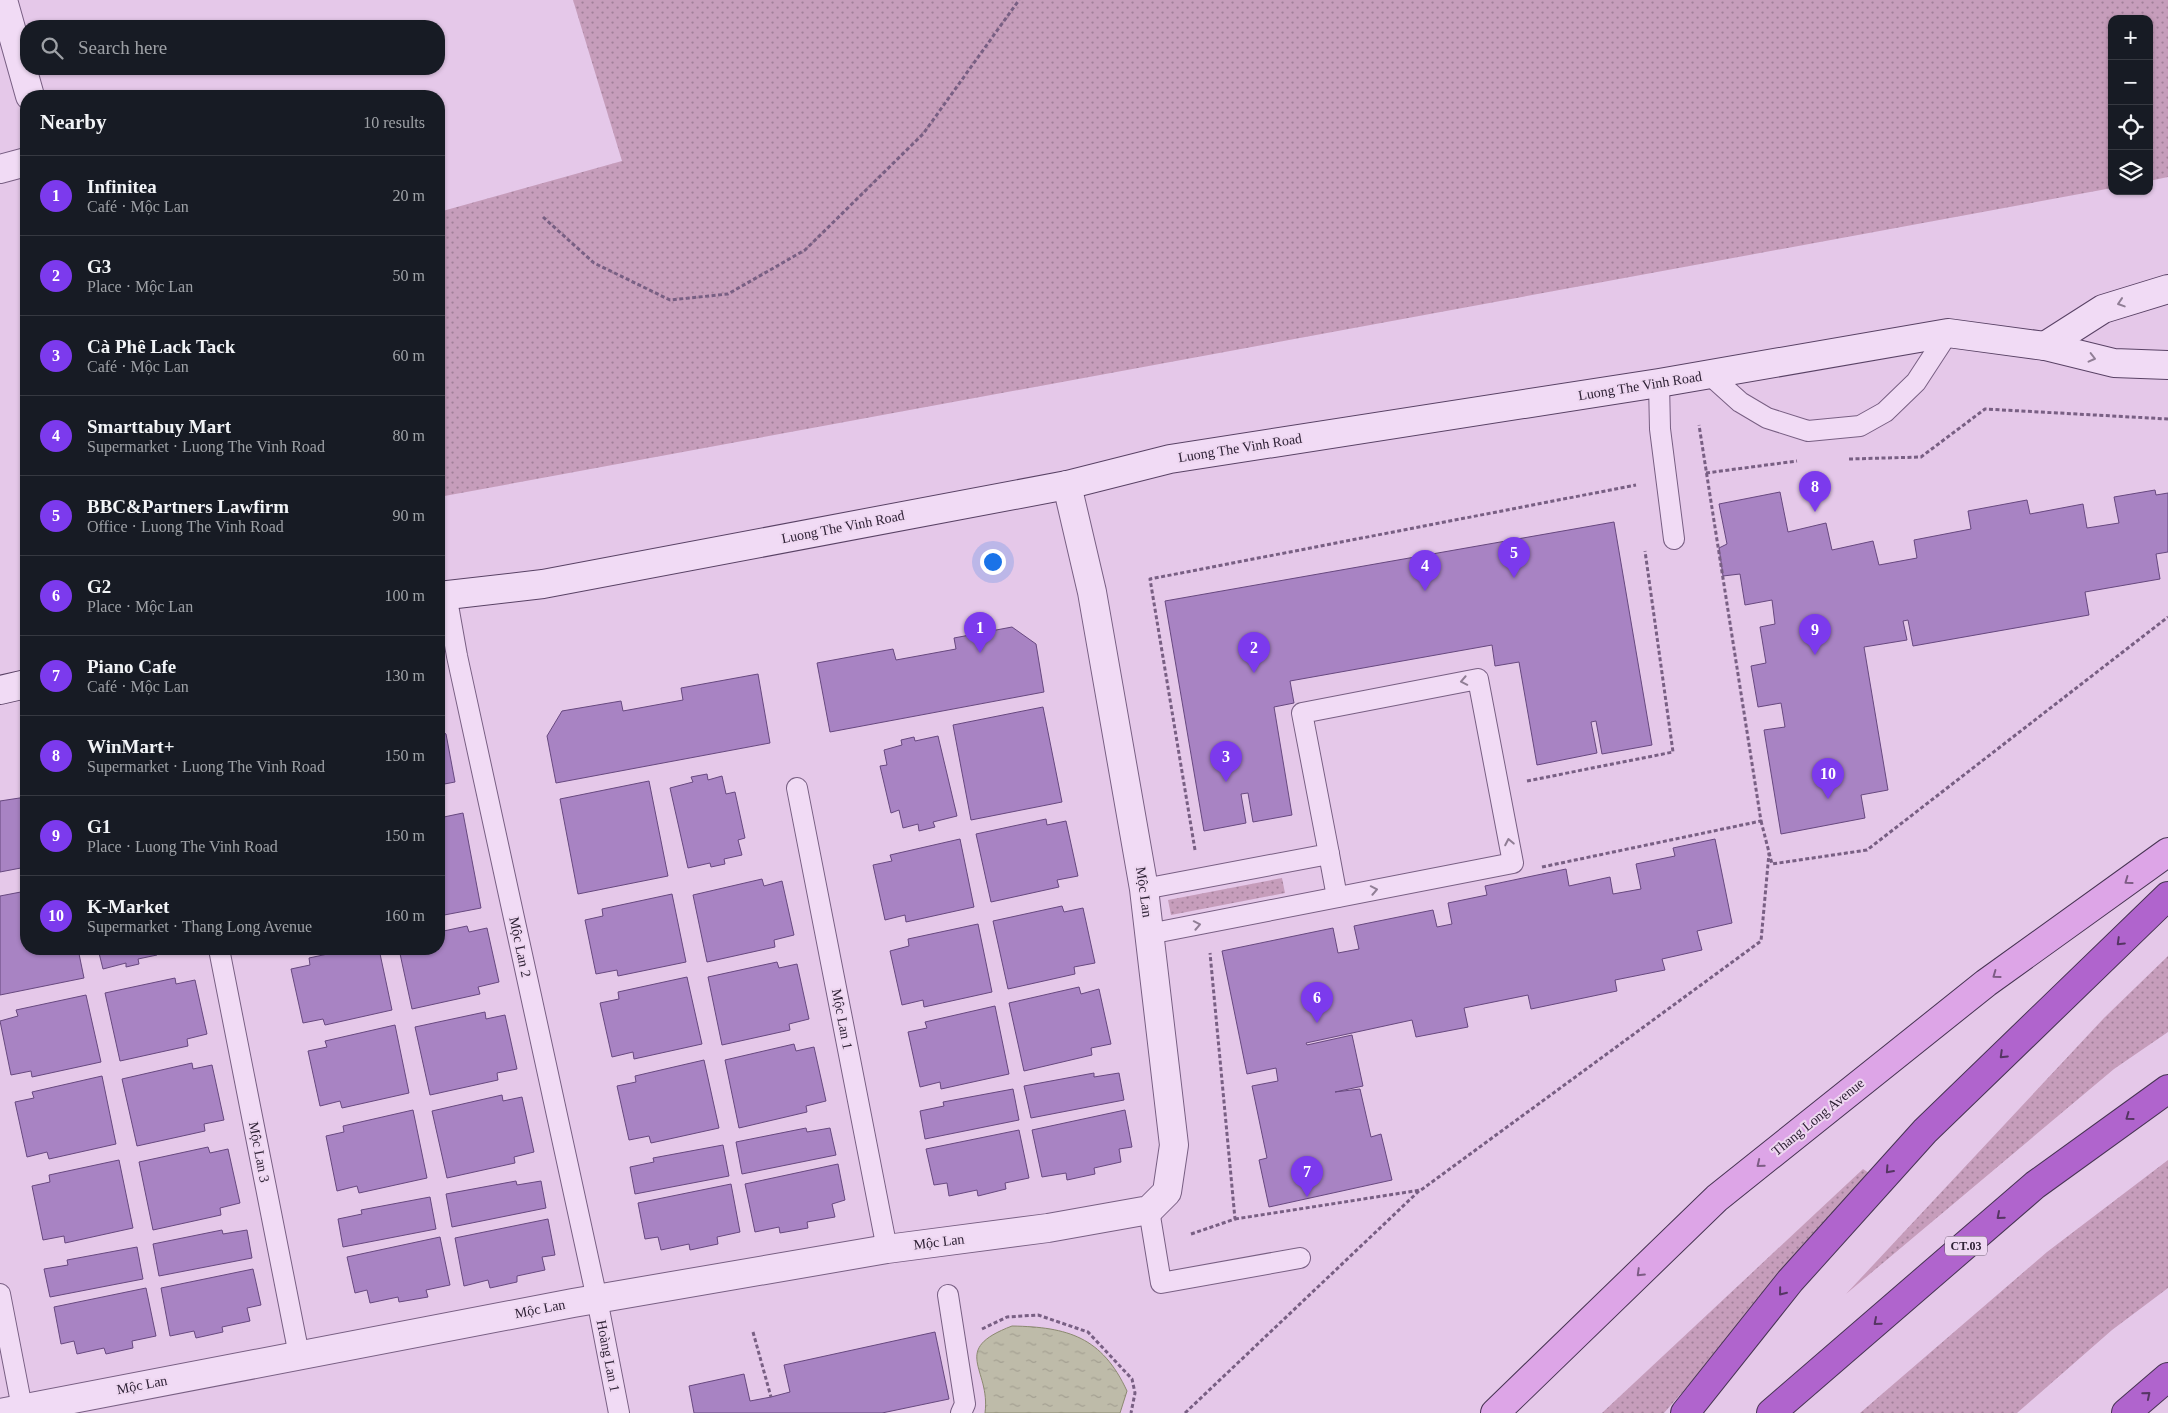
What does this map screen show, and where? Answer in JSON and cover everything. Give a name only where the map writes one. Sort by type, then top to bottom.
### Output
[{"type":"highway","points":[[1685,1413],[1790,1281],[1924,1130],[2168,896]]},
{"type":"highway","name":"CT.03","points":[[1772,1413],[2035,1186],[2168,1088]]},
{"type":"highway","points":[[2126,1413],[2168,1377]]},
{"type":"main road","name":"Thang Long Avenue","points":[[1495,1413],[1717,1198],[1986,983],[2168,852]]},
{"type":"street","points":[[3,0],[20,60]]},
{"type":"street","points":[[24,75],[28,90]]},
{"type":"street","points":[[0,169],[20,164]]},
{"type":"street","points":[[2045,346],[2103,309],[2168,289]]},
{"type":"street","name":"Luong The Vinh Road","points":[[445,595],[543,584],[1067,485],[1170,459],[1710,375],[1948,333],[2045,346],[2114,363],[2168,365]]},
{"type":"street","name":"Mộc Lan","points":[[15,1411],[597,1299],[888,1249],[1048,1228],[1149,1210],[1167,1192],[1174,1144],[1144,890],[1092,592],[1067,485]]},
{"type":"street","points":[[0,690],[20,685]]},
{"type":"lane","points":[[1710,375],[1740,402],[1767,418],[1808,431],[1860,426],[1886,412],[1916,382],[1948,333]]},
{"type":"lane","points":[[1659,383],[1660,429],[1674,538]]},
{"type":"lane","name":"Mộc Lan 2","points":[[445,607],[597,1299]]},
{"type":"lane","points":[[1149,934],[1513,863],[1478,679],[1302,713],[1337,897]]},
{"type":"lane","name":"Mộc Lan 1","points":[[797,788],[888,1249]]},
{"type":"lane","points":[[1144,890],[1329,854]]},
{"type":"lane","name":"Mộc Lan 3","points":[[219,955],[299,1355]]},
{"type":"lane","points":[[1149,1210],[1161,1283],[1300,1258]]},
{"type":"lane","points":[[0,1294],[15,1411]]},
{"type":"lane","points":[[948,1295],[965,1404],[961,1413]]},
{"type":"lane","name":"Hoàng Lan 1","points":[[597,1299],[619,1413]]},
{"type":"path","points":[[543,217],[594,263],[670,300],[728,294],[805,250],[923,134],[1019,0]]},
{"type":"path","points":[[1844,459],[1921,457],[1985,409],[2168,419]]},
{"type":"path","points":[[1699,424],[1761,821],[1772,864],[1867,850],[2168,617]]},
{"type":"path","points":[[1706,473],[1805,460]]},
{"type":"path","points":[[1195,853],[1150,579],[1636,486]]},
{"type":"path","points":[[1538,868],[1761,821]]},
{"type":"path","points":[[1185,1413],[1421,1190],[1761,941],[1769,853]]},
{"type":"path","points":[[1210,948],[1235,1220]]},
{"type":"path","points":[[1191,1234],[1235,1220],[1421,1190]]},
{"type":"path","points":[[980,1330],[1007,1316],[1038,1314],[1088,1332],[1132,1379],[1135,1393],[1131,1413]]},
{"type":"path","points":[[753,1332],[771,1397]]},
{"type":"shaded area","points":[[573,0],[2168,0],[2168,177],[2153,180],[2153,15],[2108,15],[2108,189],[445,496],[445,210],[622,161]]},
{"type":"shaded area","points":[[1282,878],[1285,893],[1171,915],[1168,900]]},
{"type":"shaded area","points":[[2168,956],[2168,1032],[2114,1069],[1846,1294],[2104,1018]]},
{"type":"shaded area","points":[[2168,1160],[2168,1288],[2112,1330],[2017,1413],[1860,1413],[2047,1252]]},
{"type":"shaded area","points":[[1863,1169],[1872,1175],[1664,1413],[1602,1413]]},
{"type":"water","points":[[1012,1326],[1050,1329],[1066,1333],[1094,1347],[1106,1358],[1127,1391],[1120,1413],[985,1413],[985,1397],[977,1362],[977,1352],[982,1343],[993,1335]]},
{"type":"building","points":[[2155,490],[2156,495],[2168,493],[2168,552],[2156,554],[2160,579],[2085,592],[2089,615],[1913,646],[1908,620],[1903,621],[1907,640],[1864,647],[1888,790],[1861,795],[1865,818],[1781,834],[1764,730],[1785,727],[1781,703],[1758,707],[1751,666],[1766,663],[1760,627],[1775,624],[1772,600],[1745,605],[1740,574],[1723,576],[1719,548],[1727,544],[1719,504],[1780,492],[1788,532],[1826,523],[1832,550],[1873,541],[1879,565],[1917,558],[1914,540],[1971,529],[1968,511],[2027,500],[2030,514],[2083,504],[2087,528],[2119,523],[2114,497]]},
{"type":"building","points":[[1614,522],[1652,745],[1602,754],[1596,721],[1591,722],[1597,753],[1537,765],[1519,662],[1495,666],[1492,645],[1290,681],[1294,703],[1274,707],[1292,815],[1253,822],[1248,793],[1241,794],[1246,823],[1204,831],[1165,601]]},
{"type":"building","points":[[1012,627],[1036,644],[1044,692],[830,732],[817,663],[893,649],[896,660],[956,649],[954,638]]},
{"type":"building","points":[[758,674],[770,743],[556,783],[547,736],[562,711],[621,701],[623,711],[683,700],[681,688]]},
{"type":"building","points":[[1043,707],[1062,802],[971,820],[953,725]]},
{"type":"building","points":[[445,733],[446,734],[455,782],[445,784]]},
{"type":"building","points":[[938,736],[957,816],[933,822],[935,827],[919,831],[918,824],[903,828],[899,810],[891,813],[880,766],[887,765],[884,750],[902,745],[901,740],[914,737],[915,741]]},
{"type":"building","points":[[707,774],[708,780],[722,776],[726,794],[735,792],[745,838],[738,840],[742,855],[724,859],[725,864],[711,867],[710,863],[688,868],[670,788],[693,782],[691,777]]},
{"type":"building","points":[[649,781],[668,876],[578,894],[560,799]]},
{"type":"building","points":[[20,798],[20,868],[0,872],[0,801]]},
{"type":"building","points":[[463,813],[481,908],[445,915],[445,817]]},
{"type":"building","points":[[1046,819],[1047,825],[1066,821],[1078,876],[1057,880],[1059,887],[991,902],[976,834]]},
{"type":"building","points":[[960,839],[974,907],[906,922],[905,915],[885,920],[873,865],[892,861],[890,855]]},
{"type":"building","points":[[1715,839],[1732,923],[1697,931],[1702,950],[1662,959],[1665,970],[1615,980],[1617,991],[1531,1009],[1528,995],[1464,1008],[1468,1027],[1416,1037],[1412,1020],[1306,1043],[1307,1045],[1352,1035],[1363,1086],[1335,1092],[1360,1089],[1371,1137],[1381,1134],[1392,1180],[1269,1207],[1259,1160],[1267,1158],[1252,1086],[1278,1081],[1276,1068],[1247,1074],[1222,951],[1333,928],[1338,953],[1359,949],[1354,926],[1433,910],[1437,927],[1452,924],[1448,903],[1487,895],[1485,886],[1566,869],[1569,886],[1610,877],[1613,894],[1641,889],[1636,864],[1675,856],[1673,848]]},
{"type":"building","points":[[762,879],[764,886],[782,881],[794,935],[774,940],[775,947],[707,962],[693,895]]},
{"type":"building","points":[[20,892],[20,955],[79,955],[84,978],[0,995],[0,896]]},
{"type":"building","points":[[672,894],[686,962],[618,976],[617,970],[596,974],[585,920],[603,916],[602,909]]},
{"type":"building","points":[[1062,906],[1064,912],[1083,908],[1095,963],[1074,967],[1075,974],[1008,989],[993,921]]},
{"type":"building","points":[[978,924],[992,992],[924,1007],[923,1000],[902,1005],[890,951],[909,946],[908,939]]},
{"type":"building","points":[[467,926],[469,932],[487,928],[499,982],[478,987],[480,994],[412,1009],[400,955],[445,955],[445,931]]},
{"type":"building","points":[[100,955],[157,955],[138,959],[139,964],[126,967],[126,963],[103,969]]},
{"type":"building","points":[[323,955],[380,955],[392,1010],[325,1025],[323,1019],[303,1023],[291,969],[310,965],[309,958]]},
{"type":"building","points":[[777,962],[779,968],[797,964],[809,1019],[789,1024],[790,1030],[722,1045],[708,977]]},
{"type":"building","points":[[687,977],[702,1044],[634,1059],[633,1052],[612,1057],[600,1003],[619,999],[618,992]]},
{"type":"building","points":[[175,978],[176,984],[195,980],[207,1034],[187,1039],[188,1046],[120,1061],[105,993]]},
{"type":"building","points":[[1079,987],[1081,994],[1099,989],[1111,1044],[1091,1048],[1092,1055],[1024,1071],[1009,1003]]},
{"type":"building","points":[[86,995],[101,1062],[32,1077],[31,1071],[11,1075],[0,1021],[18,1016],[16,1010]]},
{"type":"building","points":[[995,1006],[1009,1074],[941,1089],[940,1082],[920,1087],[908,1032],[927,1028],[925,1022]]},
{"type":"building","points":[[485,1012],[486,1019],[505,1015],[517,1069],[497,1073],[498,1080],[430,1095],[415,1027]]},
{"type":"building","points":[[395,1025],[409,1093],[342,1108],[340,1101],[320,1106],[308,1051],[327,1047],[325,1041]]},
{"type":"building","points":[[794,1044],[796,1051],[814,1047],[826,1101],[806,1106],[807,1112],[739,1128],[725,1060]]},
{"type":"building","points":[[704,1060],[719,1128],[651,1143],[649,1136],[629,1140],[617,1086],[636,1082],[635,1076]]},
{"type":"building","points":[[192,1063],[193,1069],[212,1065],[224,1120],[204,1124],[205,1131],[137,1146],[122,1079]]},
{"type":"building","points":[[1094,1073],[1094,1077],[1119,1073],[1124,1100],[1031,1118],[1024,1086]]},
{"type":"building","points":[[102,1076],[116,1144],[49,1159],[47,1152],[27,1157],[15,1102],[34,1098],[32,1092]]},
{"type":"building","points":[[1013,1089],[1019,1120],[925,1139],[920,1111],[944,1106],[943,1102]]},
{"type":"building","points":[[502,1095],[503,1101],[522,1097],[534,1152],[514,1157],[515,1163],[447,1178],[432,1111]]},
{"type":"building","points":[[413,1110],[427,1178],[359,1193],[357,1186],[337,1191],[326,1136],[344,1132],[343,1126]]},
{"type":"building","points":[[1125,1110],[1132,1147],[1119,1149],[1121,1162],[1094,1168],[1095,1174],[1067,1180],[1066,1173],[1042,1177],[1032,1130]]},
{"type":"building","points":[[806,1128],[807,1132],[830,1128],[836,1155],[742,1174],[736,1142]]},
{"type":"building","points":[[1019,1130],[1029,1178],[1005,1183],[1006,1189],[978,1196],[977,1190],[949,1196],[947,1183],[934,1185],[926,1149]]},
{"type":"building","points":[[723,1145],[729,1176],[635,1194],[630,1167],[654,1162],[653,1158]]},
{"type":"building","points":[[208,1147],[210,1153],[228,1149],[240,1203],[220,1208],[221,1215],[153,1230],[139,1162]]},
{"type":"building","points":[[119,1160],[133,1228],[65,1243],[64,1236],[43,1240],[32,1186],[50,1182],[49,1175]]},
{"type":"building","points":[[838,1164],[845,1200],[832,1204],[835,1217],[807,1222],[808,1228],[780,1233],[779,1227],[755,1232],[745,1184]]},
{"type":"building","points":[[516,1181],[517,1185],[541,1181],[546,1208],[452,1227],[446,1194]]},
{"type":"building","points":[[731,1184],[740,1232],[717,1237],[718,1244],[690,1250],[689,1244],[661,1250],[658,1237],[645,1239],[638,1203]]},
{"type":"building","points":[[430,1197],[436,1229],[343,1247],[338,1219],[362,1214],[361,1210]]},
{"type":"building","points":[[548,1219],[555,1255],[542,1257],[545,1270],[517,1276],[517,1282],[490,1288],[488,1280],[464,1286],[455,1238]]},
{"type":"building","points":[[222,1230],[223,1234],[247,1230],[252,1258],[159,1276],[153,1244]]},
{"type":"building","points":[[440,1237],[450,1285],[426,1290],[428,1297],[399,1302],[398,1297],[370,1303],[367,1290],[355,1293],[347,1257]]},
{"type":"building","points":[[137,1247],[143,1279],[50,1297],[44,1269],[68,1265],[67,1260]]},
{"type":"building","points":[[253,1269],[261,1305],[247,1308],[250,1321],[222,1327],[223,1332],[196,1338],[194,1331],[170,1336],[161,1288]]},
{"type":"building","points":[[146,1288],[156,1336],[132,1341],[133,1348],[106,1354],[104,1348],[77,1354],[74,1341],[61,1344],[54,1307]]},
{"type":"building","points":[[935,1332],[949,1399],[882,1413],[694,1413],[689,1386],[744,1374],[750,1401],[771,1397],[790,1392],[784,1365]]},
{"type":"place","name":"WinMart+","points":[[1815,512]]},
{"type":"place","name":"BBC&Partners Lawfirm","points":[[1514,578]]},
{"type":"place","name":"Smarttabuy Mart","points":[[1425,591]]},
{"type":"place","name":"Infinitea","points":[[980,653]]},
{"type":"place","name":"G1","points":[[1815,655]]},
{"type":"place","name":"G3","points":[[1254,673]]},
{"type":"place","name":"Cà Phê Lack Tack","points":[[1226,782]]},
{"type":"place","name":"K-Market","points":[[1828,799]]},
{"type":"place","name":"G2","points":[[1317,1023]]},
{"type":"place","name":"Piano Cafe","points":[[1307,1197]]}]
